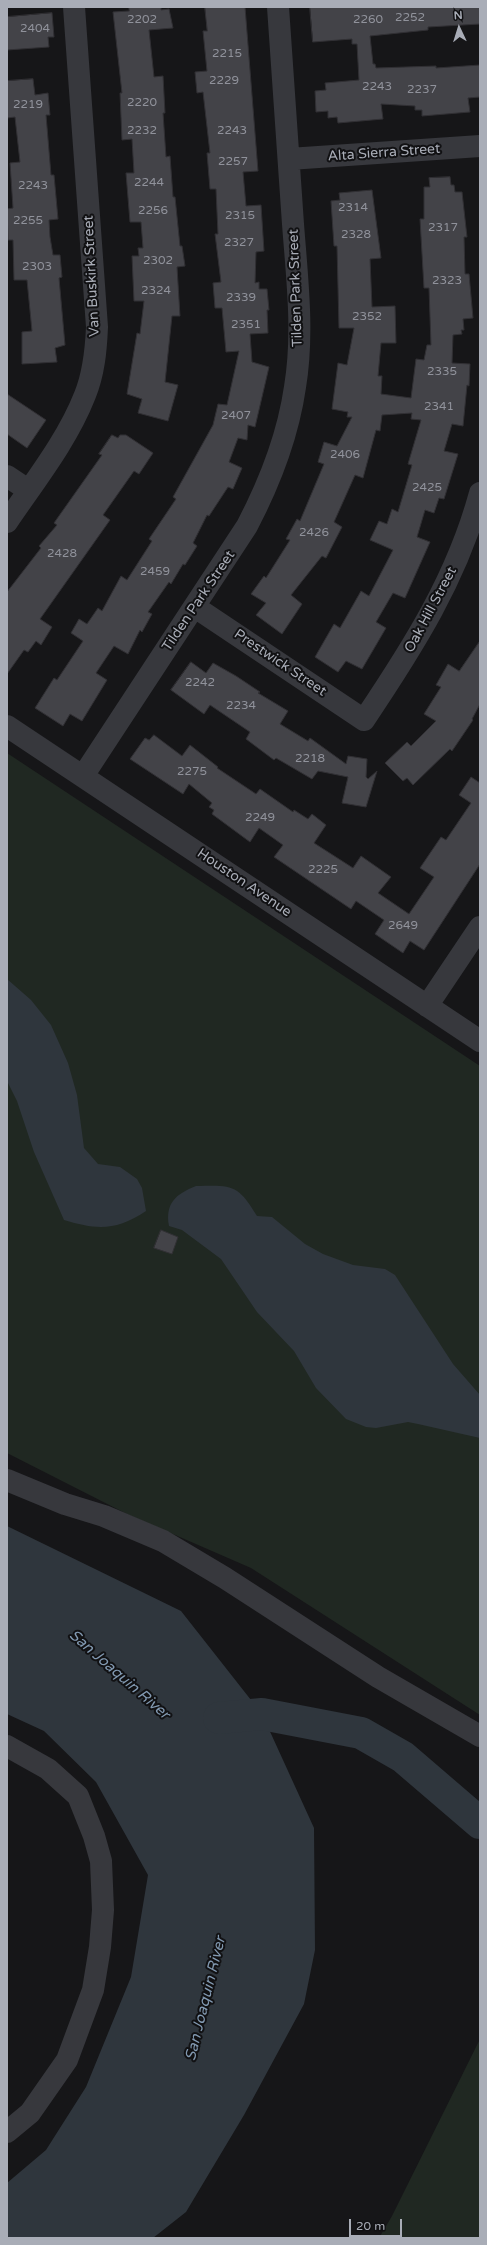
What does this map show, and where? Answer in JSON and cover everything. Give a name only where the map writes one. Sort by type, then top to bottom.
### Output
[{"type":"street","name":"Van Buskirk Street","points":[[7,522],[73,422],[86,394],[95,353],[97,327],[74,7]]},
{"type":"street","name":"Tilden Park Street","points":[[83,776],[232,552],[263,496],[279,455],[290,415],[299,349],[300,315],[278,7]]},
{"type":"street","name":"Alta Sierra Street","points":[[289,159],[480,146]]},
{"type":"street","points":[[7,476],[28,490]]},
{"type":"street","name":"Oak Hill Street","points":[[364,720],[410,651],[433,611],[462,547],[480,493]]},
{"type":"street","name":"Prestwick Street","points":[[195,607],[364,720]]},
{"type":"street","name":"Houston Avenue","points":[[7,726],[480,1041]]},
{"type":"street","points":[[427,1006],[480,927]]},
{"type":"street","points":[[7,1480],[65,1504],[104,1516],[163,1541],[225,1578],[378,1677],[480,1736]]},
{"type":"street","points":[[7,1746],[48,1770],[78,1796],[94,1836],[101,1861],[103,1910],[100,1947],[93,1990],[66,2060],[30,2113],[7,2132]]},
{"type":"shaded area","points":[[7,753],[480,1066],[480,1715],[251,1568],[127,1514],[7,1453]]},
{"type":"shaded area","points":[[480,2039],[480,2238],[379,2238],[392,2216]]},
{"type":"water","points":[[7,979],[31,1000],[51,1025],[68,1063],[77,1095],[84,1148],[98,1164],[120,1167],[137,1179],[142,1188],[146,1211],[135,1218],[106,1227],[87,1226],[64,1220],[34,1152],[17,1101],[7,1081]]},
{"type":"water","points":[[196,1186],[218,1186],[233,1189],[245,1198],[257,1216],[272,1217],[305,1244],[323,1254],[353,1265],[385,1269],[395,1275],[453,1364],[480,1395],[480,1438],[408,1422],[376,1428],[366,1427],[346,1419],[316,1388],[294,1351],[257,1312],[221,1259],[182,1230],[169,1226],[169,1211],[174,1200],[183,1192]]},
{"type":"water","name":"San Joaquin River","points":[[7,1526],[181,1611],[262,1714],[314,1828],[315,1950],[304,2004],[244,2115],[186,2212],[153,2238],[7,2238],[7,2183],[46,2150],[86,2087],[131,1977],[148,1875],[96,1782],[44,1731],[7,1714]]},
{"type":"building","points":[[129,7],[161,7],[161,10],[169,9],[173,28],[149,30],[154,77],[163,76],[165,113],[163,113],[166,157],[170,156],[173,197],[175,197],[180,246],[182,246],[185,266],[177,267],[180,316],[172,316],[165,382],[178,385],[168,421],[138,413],[142,399],[127,394],[137,333],[140,334],[144,301],[134,301],[132,256],[139,256],[138,248],[143,248],[141,222],[130,222],[126,173],[134,173],[132,139],[122,140],[120,93],[122,93],[113,12],[129,11]]},
{"type":"building","points":[[205,7],[245,7],[258,171],[243,172],[246,206],[261,205],[264,251],[256,252],[255,283],[259,282],[259,289],[267,289],[269,310],[267,310],[268,333],[250,334],[252,362],[269,367],[255,427],[248,425],[247,440],[238,438],[229,462],[242,468],[233,489],[228,487],[209,516],[207,515],[193,543],[197,546],[185,565],[183,564],[171,584],[169,582],[148,612],[152,614],[142,632],[140,630],[128,654],[114,646],[96,673],[107,680],[82,721],[70,714],[63,726],[35,708],[54,678],[57,680],[83,641],[71,633],[79,619],[87,624],[98,608],[102,611],[121,576],[127,580],[152,541],[149,539],[176,499],[173,497],[213,425],[218,404],[227,405],[239,351],[226,352],[222,308],[215,308],[213,283],[221,282],[215,234],[218,234],[216,189],[210,189],[207,153],[210,153],[203,92],[197,93],[195,72],[207,71],[203,31],[207,31]]},
{"type":"building","points":[[310,7],[480,7],[480,24],[428,27],[428,30],[370,36],[373,64],[375,64],[376,68],[436,66],[436,68],[480,65],[480,97],[468,98],[470,112],[422,116],[422,110],[415,110],[415,106],[381,104],[383,119],[338,123],[337,117],[328,118],[328,111],[316,112],[315,91],[326,90],[325,83],[359,80],[357,44],[352,44],[352,39],[313,42]]},
{"type":"building","points":[[52,13],[54,37],[48,37],[49,47],[7,50],[7,17]]},
{"type":"building","points":[[33,79],[35,95],[48,93],[50,115],[46,115],[51,175],[54,175],[58,219],[49,220],[50,237],[53,255],[60,255],[62,277],[59,278],[65,345],[55,348],[57,362],[22,364],[22,332],[32,331],[27,280],[14,280],[13,240],[8,240],[7,209],[13,208],[10,163],[20,162],[15,117],[7,118],[7,81]]},
{"type":"building","points":[[450,177],[451,185],[454,185],[455,192],[462,192],[467,237],[464,237],[465,274],[469,274],[473,318],[463,319],[464,330],[461,330],[462,334],[453,335],[452,363],[470,364],[469,386],[467,385],[463,426],[452,424],[444,451],[458,454],[444,499],[439,498],[434,513],[425,510],[417,537],[430,542],[405,598],[393,593],[376,622],[386,628],[362,669],[346,661],[338,672],[315,657],[334,624],[340,628],[361,591],[369,596],[393,550],[370,540],[379,521],[387,524],[392,509],[398,512],[412,465],[408,464],[421,420],[411,419],[412,413],[382,415],[380,431],[376,430],[363,478],[355,475],[334,522],[342,527],[326,558],[322,556],[291,595],[302,604],[282,634],[256,615],[266,603],[251,594],[264,576],[266,578],[290,540],[286,539],[297,519],[300,521],[324,464],[318,462],[324,442],[337,446],[352,417],[347,417],[348,412],[332,409],[338,363],[347,365],[354,328],[339,328],[337,246],[334,246],[331,201],[340,200],[339,193],[372,190],[381,258],[370,259],[372,307],[395,306],[396,343],[381,343],[378,376],[382,376],[381,394],[411,398],[416,359],[424,360],[427,345],[431,345],[429,288],[424,288],[420,219],[424,219],[424,187],[430,187],[429,178]]},
{"type":"building","points":[[7,394],[46,420],[27,448],[7,434]]},
{"type":"building","points":[[112,435],[118,438],[120,435],[126,435],[153,453],[139,474],[134,471],[103,515],[110,520],[40,619],[52,627],[41,645],[36,641],[28,652],[24,650],[7,674],[7,592],[41,548],[39,546],[57,525],[54,523],[102,455],[99,454]]},
{"type":"building","points":[[480,641],[480,704],[472,719],[473,720],[452,751],[450,749],[413,785],[407,778],[403,781],[385,763],[407,742],[411,746],[436,721],[424,714],[441,687],[436,685],[448,664],[459,671]]},
{"type":"building","points":[[191,662],[206,673],[213,663],[236,676],[260,692],[258,693],[288,711],[280,724],[308,741],[310,738],[346,764],[348,756],[367,759],[366,777],[368,779],[377,771],[366,807],[342,803],[348,777],[318,771],[312,779],[276,758],[274,760],[246,739],[250,732],[210,705],[204,714],[171,690]]},
{"type":"building","points":[[154,735],[182,756],[190,745],[218,767],[217,768],[256,794],[260,789],[293,812],[294,810],[308,819],[312,814],[326,825],[314,843],[353,868],[361,856],[391,877],[378,893],[409,914],[434,877],[420,868],[441,837],[446,840],[471,803],[459,795],[471,777],[480,783],[480,864],[424,950],[410,941],[403,953],[375,934],[384,920],[356,901],[351,909],[274,857],[283,845],[259,828],[250,842],[212,814],[214,810],[209,807],[212,803],[189,784],[183,794],[130,759],[145,738],[149,740]]},
{"type":"building","points":[[161,1230],[178,1237],[172,1254],[154,1248]]},
{"type":"waterway","points":[[219,1718],[262,1714],[361,1733],[403,1757],[480,1823]]}]
